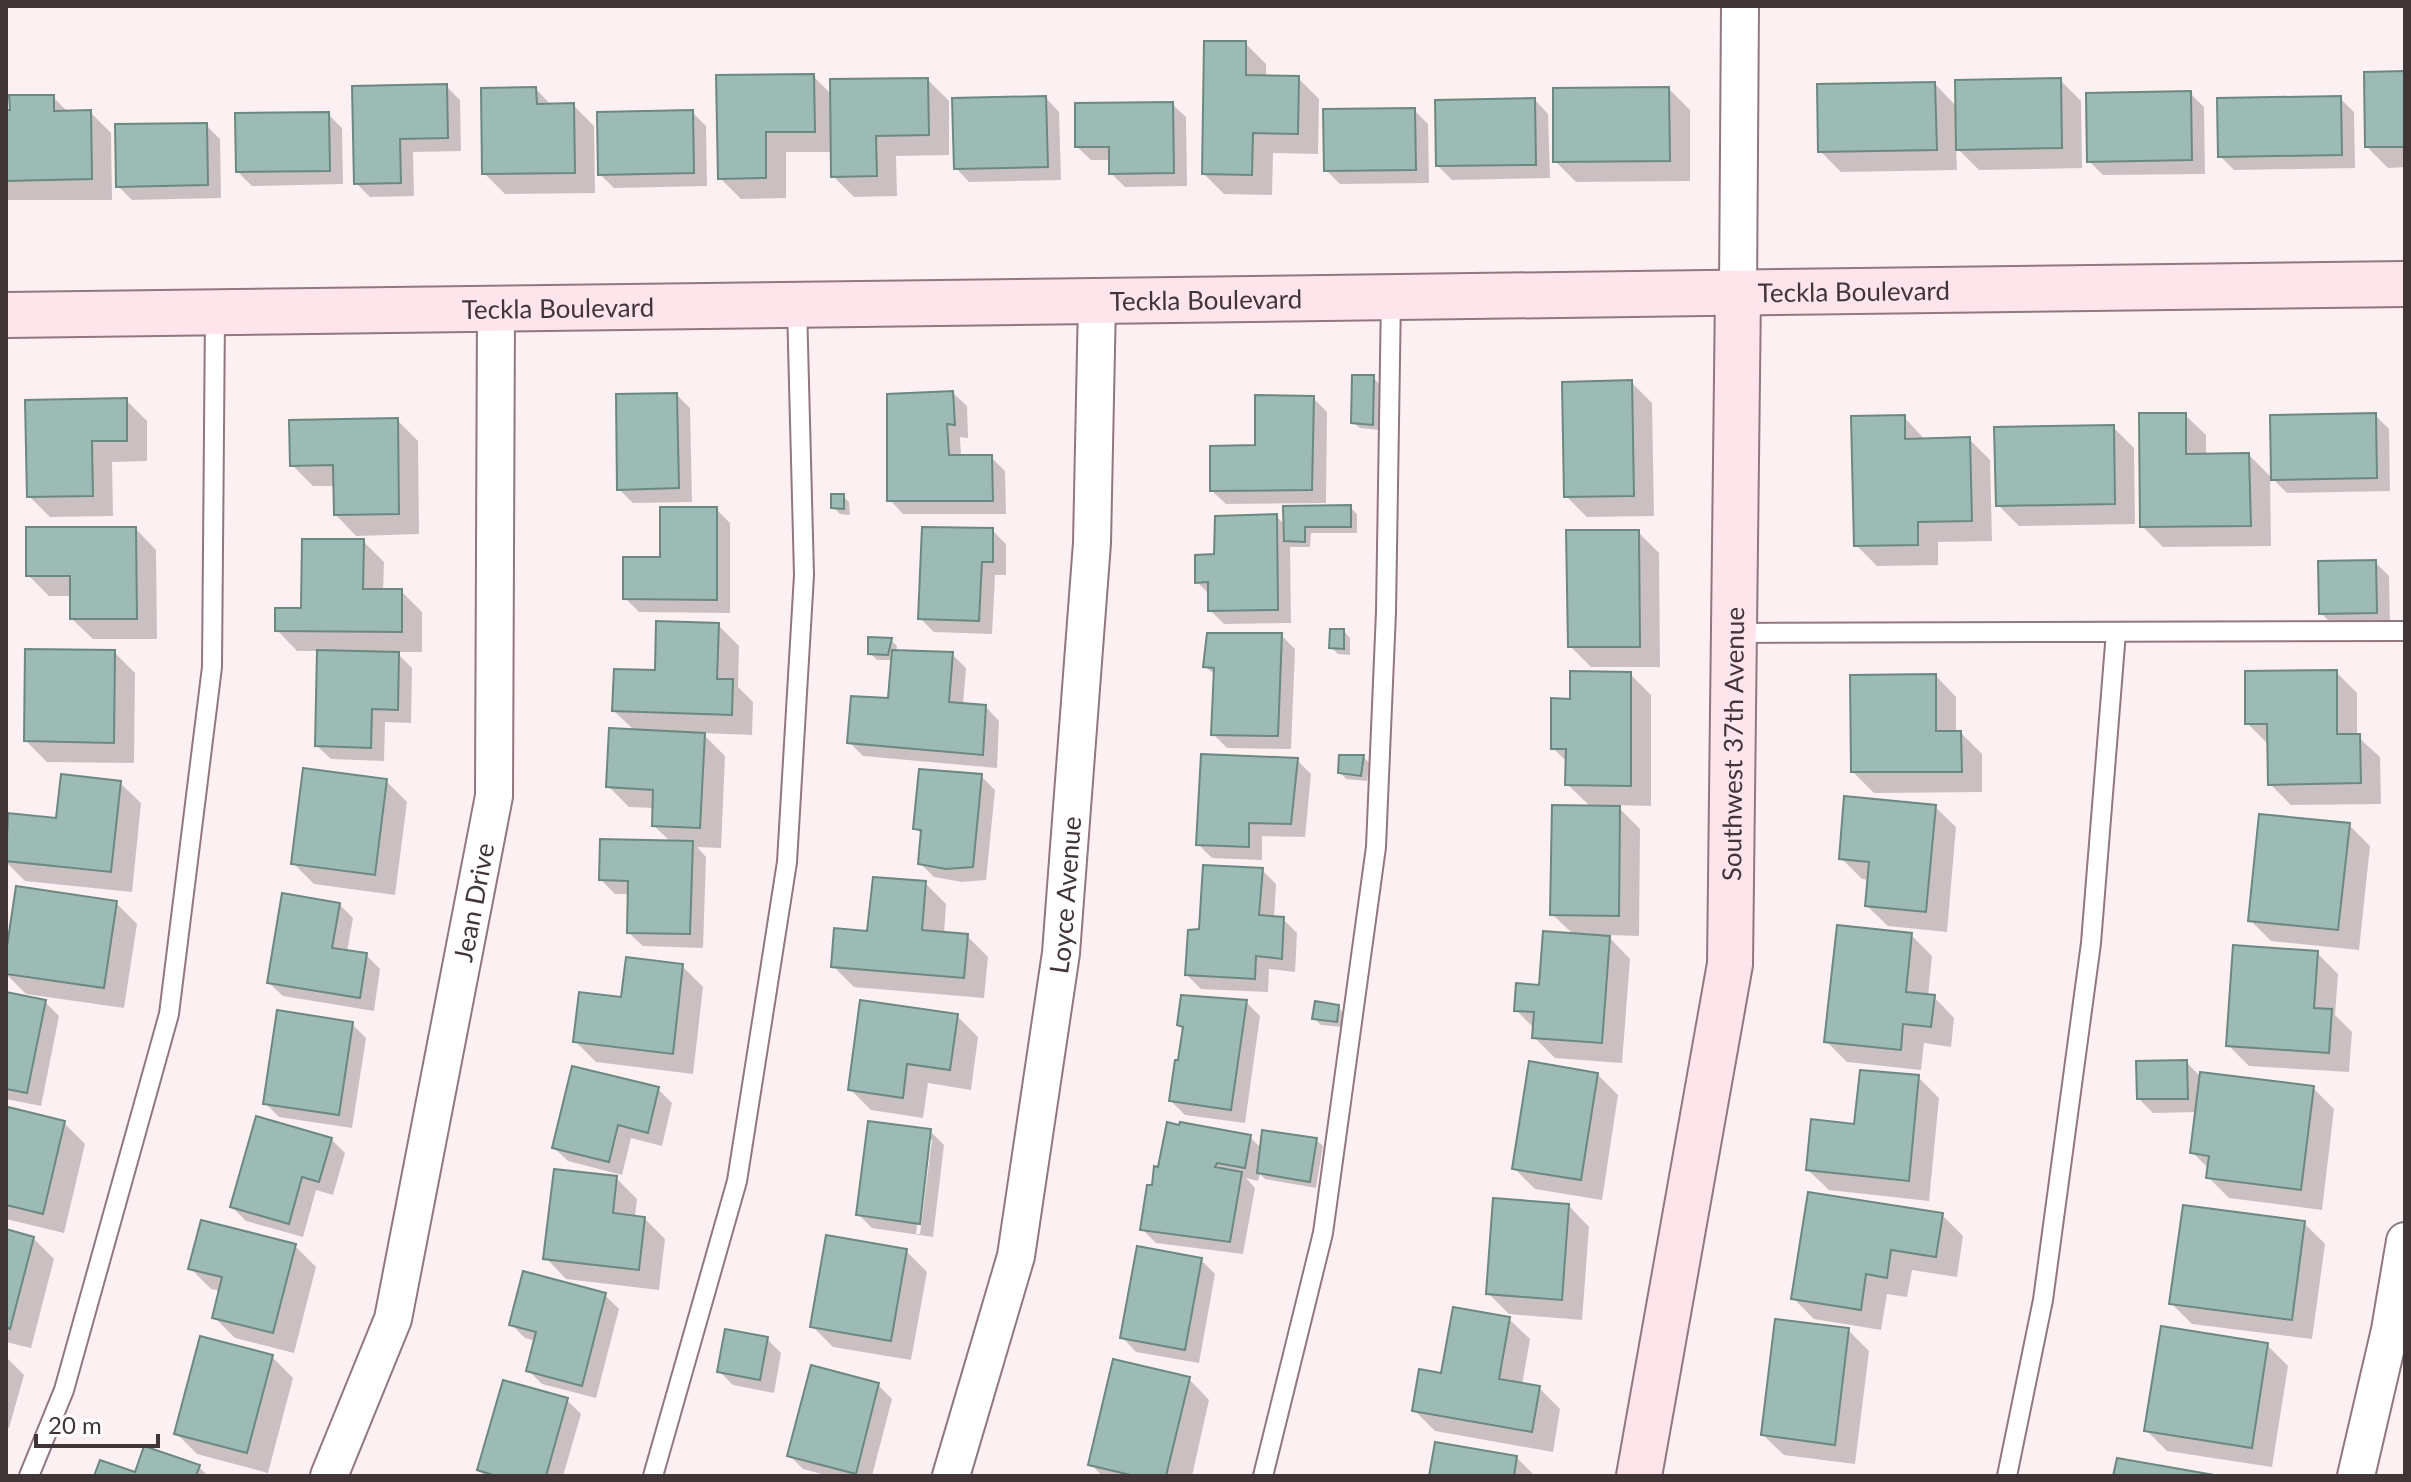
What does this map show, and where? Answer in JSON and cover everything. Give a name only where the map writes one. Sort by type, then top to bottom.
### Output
[{"type":"main road","name":"Teckla Boulevard","points":[[6,315],[2405,284]]},
{"type":"main road","name":"Southwest 37th Avenue","points":[[1639,1476],[1730,964],[1738,293]]},
{"type":"street","name":"Southwest 37th Avenue","points":[[1738,293],[1740,6]]},
{"type":"street","name":"Loyce Avenue","points":[[951,1476],[1016,1256],[1061,953],[1092,543],[1097,301]]},
{"type":"street","name":"Jean Drive","points":[[329,1476],[393,1319],[494,796],[496,309]]},
{"type":"street","points":[[2356,1476],[2390,1330],[2405,1241]]},
{"type":"lane","points":[[1263,1476],[1323,1233],[1376,847],[1386,612],[1391,297]]},
{"type":"lane","points":[[653,1476],[737,1181],[787,862],[804,575],[797,306]]},
{"type":"lane","points":[[29,1476],[64,1390],[169,1014],[212,667],[215,313]]},
{"type":"lane","points":[[1734,633],[2405,631]]},
{"type":"lane","points":[[2007,1476],[2043,1300],[2089,958],[2116,632]]},
{"type":"building","points":[[1204,41],[1246,41],[1246,75],[1299,76],[1298,134],[1253,133],[1252,175],[1202,174]]},
{"type":"building","points":[[2405,71],[2405,147],[2365,147],[2364,72]]},
{"type":"building","points":[[814,74],[815,132],[766,132],[766,178],[718,179],[716,75]]},
{"type":"building","points":[[928,78],[929,135],[876,136],[877,176],[831,177],[830,79]]},
{"type":"building","points":[[2061,78],[2062,148],[1956,150],[1955,80]]},
{"type":"building","points":[[1935,82],[1937,150],[1818,152],[1817,84]]},
{"type":"building","points":[[447,84],[448,138],[400,139],[401,183],[354,184],[352,86]]},
{"type":"building","points":[[536,87],[537,104],[574,103],[575,173],[482,174],[481,88]]},
{"type":"building","points":[[1669,87],[1670,161],[1553,162],[1553,88]]},
{"type":"building","points":[[2191,91],[2192,160],[2087,162],[2086,93]]},
{"type":"building","points":[[9,95],[54,95],[54,111],[91,110],[92,179],[6,181],[6,110],[10,110]]},
{"type":"building","points":[[1046,96],[1048,167],[954,169],[952,98]]},
{"type":"building","points":[[2341,96],[2342,155],[2218,157],[2217,98]]},
{"type":"building","points":[[1535,98],[1536,165],[1436,166],[1435,100]]},
{"type":"building","points":[[1173,102],[1174,173],[1109,174],[1109,147],[1075,147],[1075,103]]},
{"type":"building","points":[[1415,108],[1416,170],[1324,171],[1323,109]]},
{"type":"building","points":[[693,110],[694,173],[598,175],[597,112]]},
{"type":"building","points":[[329,112],[330,171],[236,172],[235,113]]},
{"type":"building","points":[[207,123],[208,185],[116,187],[115,124]]},
{"type":"building","points":[[1352,375],[1374,375],[1373,425],[1351,423]]},
{"type":"building","points":[[1632,380],[1634,496],[1564,497],[1562,382]]},
{"type":"building","points":[[953,391],[955,425],[947,424],[949,455],[992,455],[993,501],[887,501],[887,394]]},
{"type":"building","points":[[677,393],[679,488],[617,490],[616,394]]},
{"type":"building","points":[[1255,395],[1314,396],[1312,490],[1210,491],[1210,446],[1255,445]]},
{"type":"building","points":[[127,398],[127,441],[92,441],[93,496],[27,497],[25,400]]},
{"type":"building","points":[[2139,413],[2186,413],[2186,454],[2249,453],[2251,526],[2140,527]]},
{"type":"building","points":[[2376,413],[2377,478],[2271,480],[2270,415]]},
{"type":"building","points":[[1905,415],[1905,439],[1970,437],[1972,521],[1918,522],[1918,545],[1854,546],[1851,416]]},
{"type":"building","points":[[398,418],[399,514],[334,515],[333,465],[290,466],[289,420]]},
{"type":"building","points":[[2114,425],[2115,504],[1996,506],[1994,427]]},
{"type":"building","points":[[831,494],[844,494],[844,509],[831,508]]},
{"type":"building","points":[[1351,505],[1351,527],[1305,527],[1305,542],[1284,541],[1283,506]]},
{"type":"building","points":[[660,507],[717,507],[717,600],[623,599],[623,557],[660,557]]},
{"type":"building","points":[[1277,514],[1278,610],[1208,611],[1208,582],[1195,583],[1195,555],[1214,554],[1215,516]]},
{"type":"building","points":[[26,527],[136,527],[137,619],[70,619],[70,576],[26,576]]},
{"type":"building","points":[[922,527],[993,528],[993,562],[982,562],[979,621],[918,619]]},
{"type":"building","points":[[1566,530],[1639,530],[1640,647],[1568,647]]},
{"type":"building","points":[[302,539],[364,539],[363,589],[402,589],[402,632],[275,631],[275,608],[301,608]]},
{"type":"building","points":[[2376,560],[2377,613],[2319,614],[2318,561]]},
{"type":"building","points":[[656,621],[719,623],[717,679],[733,679],[732,715],[612,711],[614,669],[655,670]]},
{"type":"building","points":[[1330,629],[1344,629],[1344,649],[1329,648]]},
{"type":"building","points":[[1207,633],[1282,633],[1278,736],[1211,735],[1214,668],[1203,667]]},
{"type":"building","points":[[868,637],[892,638],[888,655],[868,654]]},
{"type":"building","points":[[25,649],[115,650],[114,743],[24,741]]},
{"type":"building","points":[[317,650],[399,652],[398,710],[372,709],[371,748],[315,746]]},
{"type":"building","points":[[892,650],[953,652],[949,702],[986,705],[983,755],[847,743],[851,696],[888,698]]},
{"type":"building","points":[[2337,670],[2337,734],[2360,734],[2361,783],[2268,785],[2267,724],[2245,724],[2245,671]]},
{"type":"building","points":[[1570,671],[1631,672],[1631,786],[1565,785],[1566,749],[1551,749],[1551,698],[1570,699]]},
{"type":"building","points":[[1936,674],[1936,731],[1961,731],[1962,772],[1851,772],[1850,675]]},
{"type":"building","points":[[609,728],[705,733],[700,828],[652,826],[653,790],[606,787]]},
{"type":"building","points":[[1201,754],[1298,758],[1291,824],[1249,823],[1249,847],[1196,845]]},
{"type":"building","points":[[1339,755],[1364,755],[1361,776],[1338,773]]},
{"type":"building","points":[[303,768],[387,779],[375,875],[291,864]]},
{"type":"building","points":[[919,769],[982,774],[973,867],[946,869],[918,864],[921,830],[913,829]]},
{"type":"building","points":[[61,774],[121,781],[111,872],[6,861],[8,813],[56,818]]},
{"type":"building","points":[[1844,796],[1936,805],[1926,912],[1865,906],[1869,862],[1839,859]]},
{"type":"building","points":[[1552,805],[1620,806],[1619,916],[1550,915]]},
{"type":"building","points":[[2259,814],[2350,823],[2338,930],[2248,921]]},
{"type":"building","points":[[600,839],[693,841],[690,934],[627,933],[628,881],[599,880]]},
{"type":"building","points":[[1203,865],[1263,868],[1259,915],[1284,917],[1282,959],[1256,956],[1255,979],[1185,975],[1188,930],[1199,929]]},
{"type":"building","points":[[873,877],[926,881],[922,930],[968,934],[964,978],[831,967],[834,928],[867,931]]},
{"type":"building","points":[[16,886],[117,901],[104,988],[6,974]]},
{"type":"building","points":[[282,893],[340,903],[332,948],[367,953],[360,998],[267,983]]},
{"type":"building","points":[[1837,925],[1912,933],[1906,992],[1935,995],[1931,1027],[1903,1024],[1901,1050],[1824,1042]]},
{"type":"building","points":[[1543,931],[1610,936],[1602,1043],[1532,1038],[1534,1012],[1514,1011],[1516,983],[1539,985]]},
{"type":"building","points":[[2233,945],[2318,951],[2314,1008],[2332,1009],[2329,1053],[2226,1046]]},
{"type":"building","points":[[626,957],[683,964],[673,1054],[573,1042],[579,992],[621,997]]},
{"type":"building","points":[[6,992],[46,1000],[27,1093],[6,1089]]},
{"type":"building","points":[[1181,995],[1247,1000],[1231,1110],[1169,1101],[1183,1027],[1177,1025]]},
{"type":"building","points":[[860,1000],[958,1014],[950,1070],[907,1064],[903,1098],[848,1090]]},
{"type":"building","points":[[1315,1001],[1339,1005],[1337,1022],[1312,1019]]},
{"type":"building","points":[[277,1010],[353,1022],[339,1115],[263,1104]]},
{"type":"building","points":[[2187,1060],[2188,1099],[2137,1099],[2136,1061]]},
{"type":"building","points":[[1529,1061],[1598,1073],[1581,1180],[1512,1169]]},
{"type":"building","points":[[572,1066],[659,1087],[648,1133],[618,1125],[609,1162],[552,1148]]},
{"type":"building","points":[[1860,1070],[1919,1075],[1909,1181],[1806,1170],[1811,1119],[1854,1124]]},
{"type":"building","points":[[2200,1072],[2314,1086],[2301,1190],[2206,1178],[2209,1156],[2190,1153]]},
{"type":"building","points":[[8,1107],[65,1121],[43,1214],[6,1205]]},
{"type":"building","points":[[256,1116],[332,1138],[319,1182],[302,1177],[289,1224],[230,1207]]},
{"type":"building","points":[[868,1121],[931,1129],[920,1224],[856,1215]]},
{"type":"building","points":[[1167,1122],[1251,1135],[1245,1168],[1217,1163],[1215,1167],[1242,1172],[1230,1242],[1140,1230],[1147,1185],[1152,1185],[1154,1166],[1158,1167]]},
{"type":"building","points":[[1262,1130],[1317,1138],[1310,1182],[1257,1173]]},
{"type":"building","points":[[554,1169],[617,1176],[613,1213],[645,1217],[639,1270],[543,1259]]},
{"type":"building","points":[[1808,1192],[1943,1213],[1936,1257],[1891,1250],[1887,1278],[1866,1274],[1861,1310],[1791,1299]]},
{"type":"building","points":[[1493,1198],[1569,1204],[1562,1300],[1486,1294]]},
{"type":"building","points":[[2183,1205],[2305,1221],[2292,1320],[2169,1304]]},
{"type":"building","points":[[201,1220],[296,1244],[273,1333],[212,1318],[222,1277],[188,1269]]},
{"type":"building","points":[[6,1229],[34,1237],[10,1329],[6,1327]]},
{"type":"building","points":[[826,1235],[907,1249],[891,1341],[810,1327]]},
{"type":"building","points":[[1137,1246],[1202,1258],[1185,1350],[1120,1338]]},
{"type":"building","points":[[523,1271],[606,1293],[582,1386],[526,1371],[536,1332],[509,1325]]},
{"type":"building","points":[[1453,1307],[1510,1317],[1499,1379],[1540,1386],[1532,1432],[1412,1411],[1419,1369],[1441,1373]]},
{"type":"building","points":[[1775,1319],[1849,1328],[1835,1445],[1761,1435]]},
{"type":"building","points":[[2161,1326],[2268,1343],[2252,1448],[2144,1431]]},
{"type":"building","points":[[725,1329],[768,1337],[760,1380],[717,1372]]},
{"type":"building","points":[[200,1336],[273,1355],[247,1453],[174,1434]]},
{"type":"building","points":[[1113,1359],[1190,1377],[1166,1476],[1135,1476],[1088,1465]]},
{"type":"building","points":[[811,1365],[879,1383],[856,1474],[787,1456]]},
{"type":"building","points":[[503,1380],[568,1398],[546,1476],[496,1476],[477,1470]]},
{"type":"building","points":[[1435,1442],[1517,1456],[1514,1476],[1429,1476]]},
{"type":"building","points":[[144,1446],[200,1465],[196,1476],[94,1476],[100,1460],[135,1472]]},
{"type":"building","points":[[2117,1458],[2220,1476],[2113,1476]]}]
